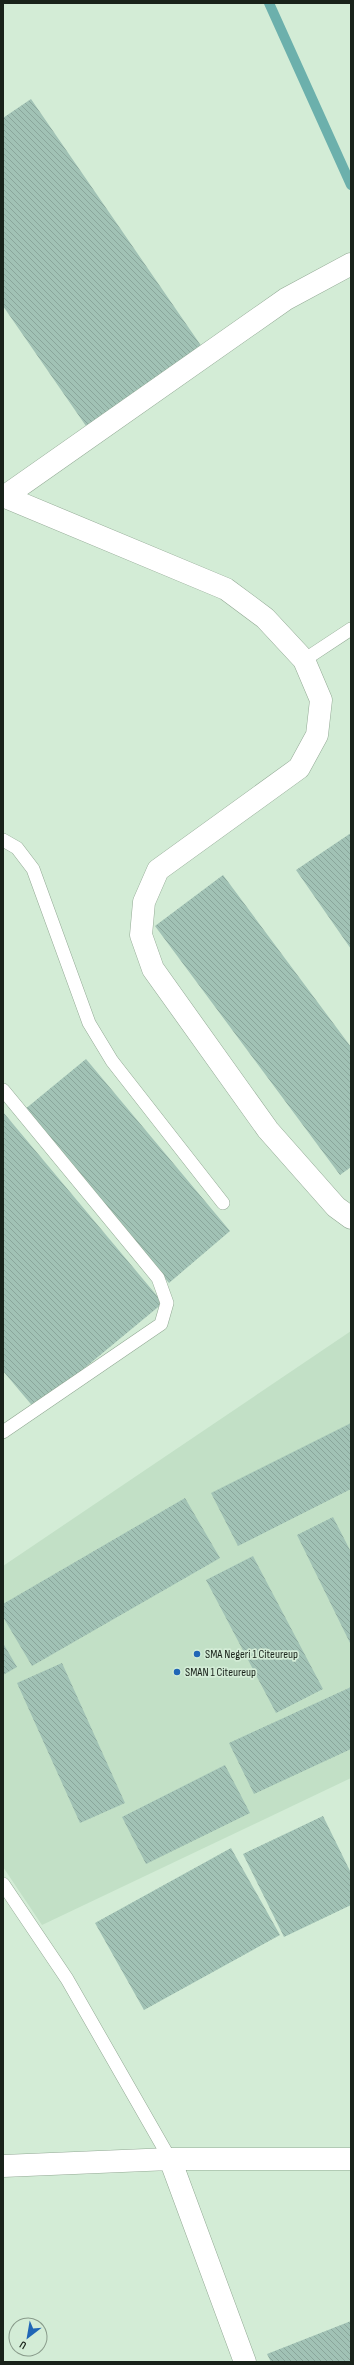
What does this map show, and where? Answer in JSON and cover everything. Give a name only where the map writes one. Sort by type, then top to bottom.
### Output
[{"type":"street","points":[[4,496],[286,299],[351,264]]},
{"type":"street","points":[[4,496],[226,590],[265,618],[304,660],[321,700],[317,735],[299,768],[158,870],[144,902],[141,935],[154,969],[268,1130],[336,1207],[351,1218]]},
{"type":"street","points":[[3,2166],[170,2159],[351,2159]]},
{"type":"street","points":[[170,2159],[245,2362]]},
{"type":"lane","points":[[304,660],[351,629]]},
{"type":"lane","points":[[3,840],[17,848],[33,869],[89,1023],[112,1062],[223,1203]]},
{"type":"lane","points":[[3,1090],[158,1278],[166,1303],[161,1324],[3,1432]]},
{"type":"lane","points":[[3,1884],[67,1979],[170,2159]]},
{"type":"shaded area","name":"SMAN 1 Citeureup","points":[[351,1331],[351,1778],[42,1925],[3,1867],[3,1566]]},
{"type":"building","points":[[31,99],[202,347],[86,426],[3,306],[3,118]]},
{"type":"building","points":[[351,833],[351,949],[296,870]]},
{"type":"building","points":[[223,875],[351,1047],[351,1167],[340,1175],[155,926]]},
{"type":"building","points":[[86,1059],[230,1231],[169,1283],[24,1110]]},
{"type":"building","points":[[3,1112],[163,1303],[35,1409],[3,1371]]},
{"type":"building","points":[[351,1423],[351,1489],[238,1546],[211,1493]]},
{"type":"building","points":[[185,1498],[220,1558],[32,1666],[3,1617],[3,1604]]},
{"type":"building","points":[[333,1517],[351,1552],[351,1645],[297,1535]]},
{"type":"building","points":[[253,1556],[323,1689],[276,1713],[206,1580]]},
{"type":"building","points":[[3,1643],[17,1667],[3,1675]]},
{"type":"building","points":[[62,1663],[125,1803],[80,1823],[17,1683]]},
{"type":"building","points":[[351,1687],[351,1749],[254,1794],[229,1743]]},
{"type":"building","points":[[225,1765],[250,1813],[146,1864],[122,1817]]},
{"type":"building","points":[[323,1816],[351,1873],[351,1905],[284,1937],[243,1854]]},
{"type":"building","points":[[231,1848],[280,1935],[144,2010],[95,1923]]},
{"type":"building","points":[[351,2321],[351,2362],[271,2362],[267,2354]]},
{"type":"waterway","points":[[269,3],[351,185]]},
{"type":"place","name":"SMA Negeri 1 Citeureup","points":[[197,1654]]},
{"type":"place","name":"SMAN 1 Citeureup","points":[[177,1672]]}]
